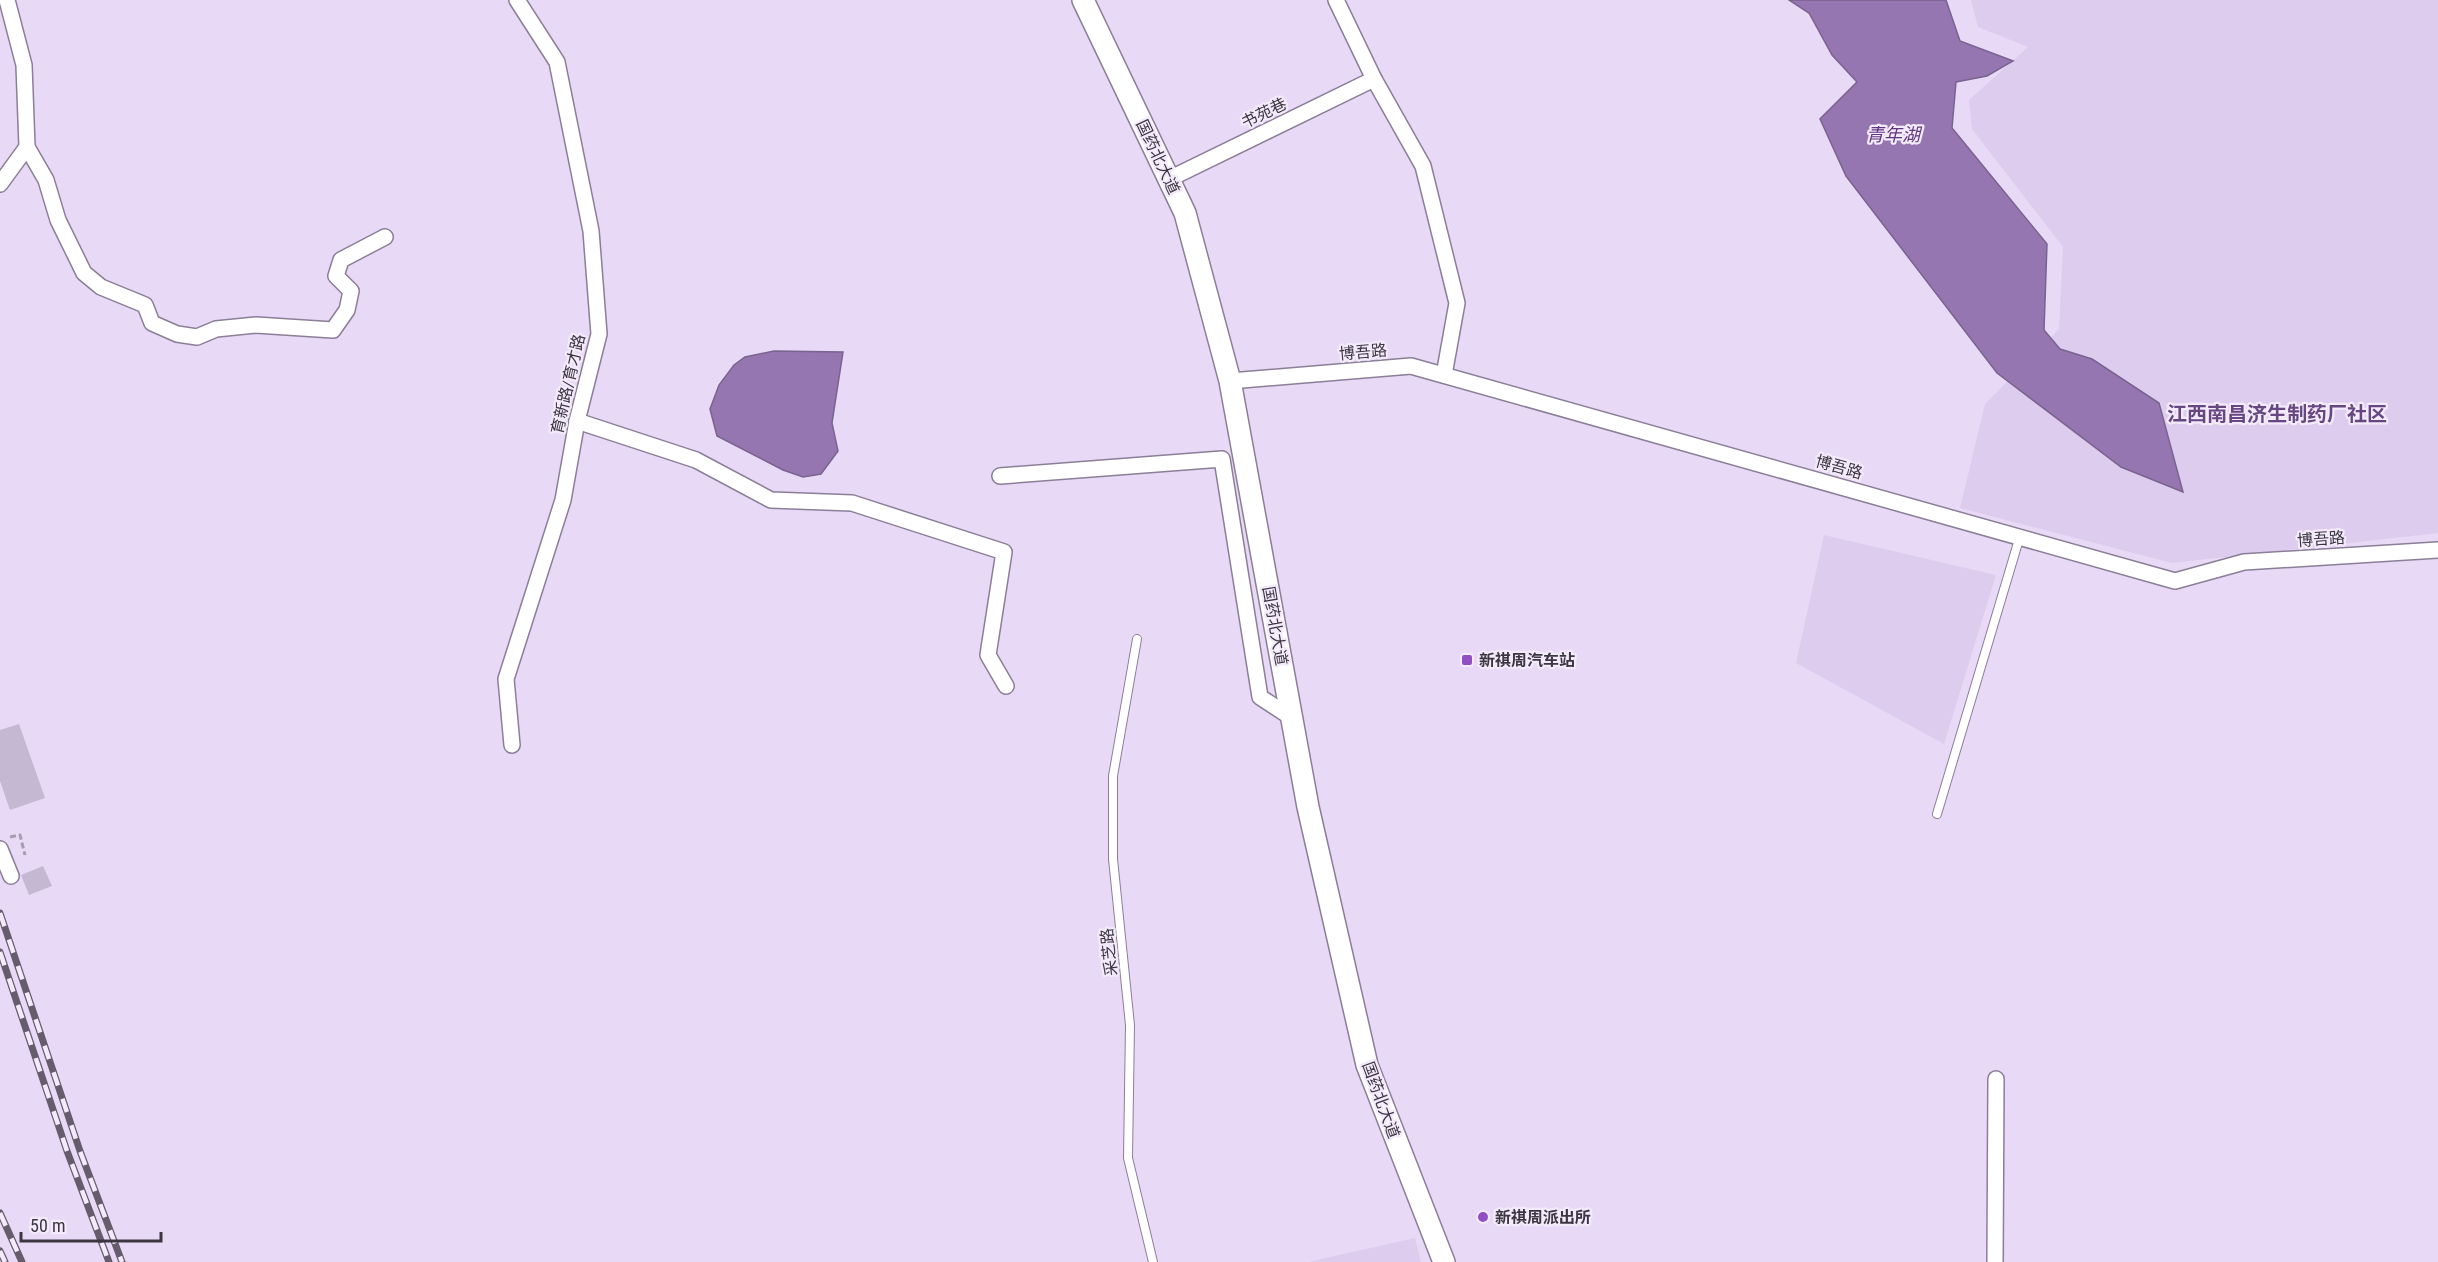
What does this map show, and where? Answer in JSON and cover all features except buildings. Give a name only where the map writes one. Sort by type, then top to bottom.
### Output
[{"type":"main road","name":"国药北大道","points":[[1083,0],[1185,213],[1230,381],[1308,807],[1367,1065],[1444,1262]]},
{"type":"street","points":[[7,0],[24,65],[27,147],[46,180],[58,220],[84,273],[101,287],[145,306],[152,323],[177,334],[197,337],[216,329],[256,325],[333,330],[347,310],[351,291],[336,276],[340,260],[385,237]]},
{"type":"street","name":"育新路/育才路","points":[[512,745],[506,679],[563,500],[577,421],[599,334],[591,231],[557,62],[517,0]]},
{"type":"street","points":[[1336,0],[1374,79],[1423,166],[1457,303],[1444,375]]},
{"type":"street","name":"书苑巷","points":[[1169,179],[1374,79]]},
{"type":"street","points":[[0,184],[27,147]]},
{"type":"street","name":"博吾路","points":[[1230,381],[1411,366],[2175,581],[2244,562],[2438,550]]},
{"type":"street","points":[[577,421],[696,460],[771,500],[852,503],[1004,552],[988,655],[1006,686]]},
{"type":"street","points":[[1000,476],[1222,459],[1260,697],[1292,718]]},
{"type":"street","points":[[0,849],[11,876]]},
{"type":"street","points":[[1995,1262],[1996,1079]]},
{"type":"lane","points":[[1936,814],[2020,537]]},
{"type":"lane","name":"采芝路","points":[[1137,639],[1113,776],[1113,859],[1130,1025],[1128,1158],[1153,1262]]},
{"type":"shaded area","points":[[1971,0],[2438,0],[2438,533],[2172,563],[1960,508],[1985,404],[2059,329],[2063,247],[1972,129],[1969,100],[2028,47],[1978,27]]},
{"type":"shaded area","points":[[1824,535],[1996,575],[1944,744],[1796,663]]},
{"type":"shaded area","points":[[1415,1238],[1421,1262],[1308,1262]]},
{"type":"water","name":"青年湖","points":[[1789,0],[1946,0],[1960,41],[2013,61],[1987,76],[1956,82],[1952,128],[2047,244],[2044,330],[2060,349],[2092,359],[2159,403],[2183,492],[2121,467],[1997,373],[1846,176],[1820,119],[1857,82],[1832,55],[1809,13]]},
{"type":"water","points":[[774,351],[843,352],[832,423],[838,451],[821,474],[803,477],[783,470],[717,436],[710,409],[719,385],[734,365],[745,357]]},
{"type":"railway","points":[[0,913],[80,1151],[122,1262]]},
{"type":"railway","points":[[0,952],[67,1151],[109,1262]]},
{"type":"railway","points":[[0,1213],[22,1262]]},
{"type":"railway","points":[[0,1251],[5,1262]]},
{"type":"place","name":"新祺周汽车站","points":[[1467,660]]},
{"type":"place","name":"新祺周派出所","points":[[1483,1217]]},
{"type":"district","name":"江西南昌济生制药厂社区","points":[[2277,414]]}]
